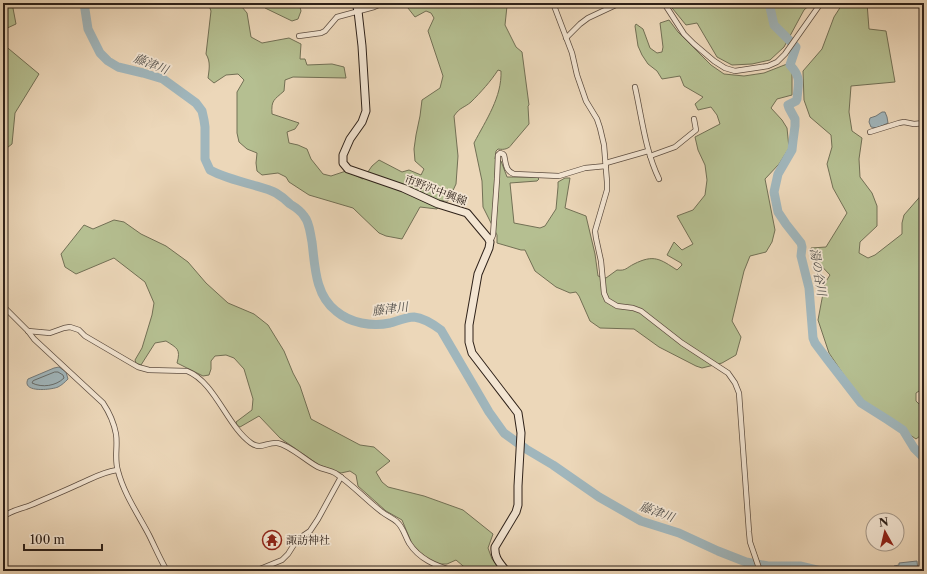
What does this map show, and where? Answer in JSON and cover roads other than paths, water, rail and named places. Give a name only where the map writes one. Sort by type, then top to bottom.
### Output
[{"type":"main road","name":"市野沢中興線","points":[[356,3],[362,46],[366,111],[362,122],[350,139],[343,155],[343,163],[348,169],[403,188],[438,204],[467,213],[490,242]]},
{"type":"main road","points":[[490,242],[478,274],[469,325],[469,342],[472,352],[518,413],[521,433],[518,505],[516,512],[495,547],[494,553],[497,560],[506,571]]},
{"type":"street","points":[[299,36],[321,33],[328,28],[337,17],[383,3]]},
{"type":"street","points":[[553,3],[572,53],[577,75],[586,101],[600,128],[604,145],[607,190],[595,231],[601,261],[604,293],[607,300],[617,306],[633,308],[641,311],[682,343],[728,373],[735,383],[739,393],[748,532],[760,571]]},
{"type":"street","points":[[566,38],[588,18],[620,3]]},
{"type":"street","points":[[664,3],[684,34],[694,44],[714,61],[725,68],[735,71],[768,66],[777,62],[790,49],[821,3]]},
{"type":"street","points":[[635,87],[649,154],[659,179]]},
{"type":"street","points":[[490,242],[492,235],[497,179],[497,160],[500,153],[504,155],[507,169],[510,173],[559,176],[586,168],[676,147],[696,130],[694,119]]},
{"type":"street","points":[[870,132],[899,122],[914,124],[924,123]]},
{"type":"street","points":[[3,306],[34,339],[103,403],[109,412],[116,435],[116,459],[122,482],[137,515],[167,571]]},
{"type":"street","points":[[28,331],[50,332],[64,328],[75,328],[85,336],[138,367],[149,370],[187,371],[192,373],[204,383],[244,437],[252,444],[261,447],[278,443],[319,468],[334,472],[398,523],[414,550],[421,557],[438,567],[454,571]]},
{"type":"street","points":[[3,517],[10,512],[29,506],[100,474],[118,470]]},
{"type":"street","points":[[255,571],[282,560],[295,543],[314,527],[341,477]]},
{"type":"street","points":[[270,566],[272,571]]},
{"type":"water","points":[[885,112],[888,123],[877,128],[871,127],[869,122],[870,118]]},
{"type":"water","points":[[59,367],[66,372],[68,379],[58,387],[38,389],[29,387],[27,383],[28,379]]},
{"type":"water","points":[[917,561],[918,571],[895,571],[894,566],[899,565],[899,563]]},
{"type":"waterway","name":"藤津川","points":[[84,3],[88,29],[100,53],[108,61],[118,67],[163,79],[196,103],[202,111],[204,120],[205,159],[210,170],[231,179],[264,188],[278,194],[303,214],[310,228],[317,280],[324,297],[336,311],[354,321],[369,324],[390,323],[405,318],[414,317],[425,320],[441,330],[489,412],[504,433],[599,497],[641,521],[679,533],[746,562],[768,566],[800,566],[821,571]]},
{"type":"waterway","name":"湯の谷川","points":[[769,3],[774,25],[796,47],[790,65],[798,77],[797,99],[788,105],[795,119],[792,150],[778,174],[774,192],[778,212],[801,243],[801,256],[809,288],[813,338],[815,343],[861,403],[903,430],[914,448],[924,458]]},
{"type":"place","name":"諏訪神社","points":[[272,540]]}]
